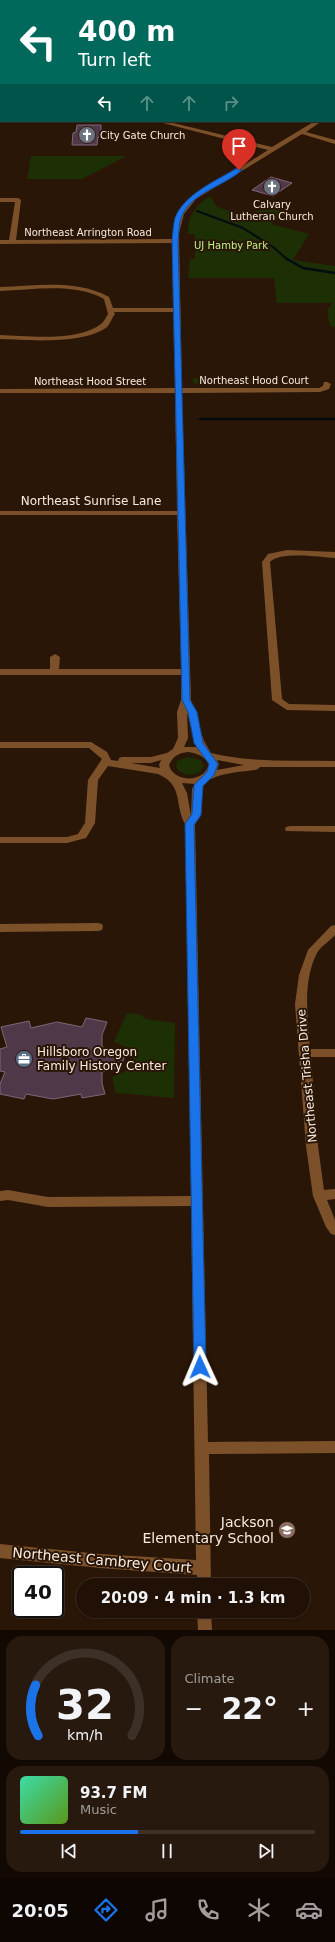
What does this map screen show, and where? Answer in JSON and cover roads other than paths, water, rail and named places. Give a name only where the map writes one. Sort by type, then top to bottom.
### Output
[{"type":"street","points":[[162,122],[272,149]]},
{"type":"street","points":[[174,125],[178,122]]},
{"type":"street","points":[[204,1578],[190,824],[184,815],[183,794],[164,765],[174,753],[183,738],[182,712],[186,700],[175,241],[178,219],[185,206],[191,200],[316,122]]},
{"type":"street","points":[[300,132],[335,142]]},
{"type":"street","points":[[0,200],[18,200],[12,242]]},
{"type":"street","name":"Northeast Arrington Road","points":[[0,242],[175,241]]},
{"type":"street","points":[[0,289],[78,289],[93,291],[107,298],[111,310],[105,326],[85,335],[0,337]]},
{"type":"street","points":[[111,310],[177,310]]},
{"type":"street","name":"Northeast Hood Court","points":[[179,391],[320,390],[326,387],[327,384]]},
{"type":"street","name":"Northeast Hood Street","points":[[0,391],[179,391]]},
{"type":"street","name":"Northeast Sunrise Lane","points":[[0,513],[182,513]]},
{"type":"street","points":[[335,555],[287,553],[271,556],[266,562],[277,700],[283,706],[299,708],[335,708]]},
{"type":"street","points":[[54,672],[55,657]]},
{"type":"street","points":[[0,672],[186,672]]},
{"type":"street","points":[[186,700],[192,712],[197,738],[214,764],[214,769],[197,789],[197,815],[190,824]]},
{"type":"street","points":[[0,745],[91,746],[104,754],[106,762],[93,780],[90,823],[82,836],[67,840],[0,840]]},
{"type":"street","points":[[106,762],[151,760],[193,749],[225,760],[271,765]]},
{"type":"street","points":[[106,762],[122,767],[152,769],[187,781],[205,778],[226,771],[271,765],[335,764]]},
{"type":"street","points":[[290,829],[335,830]]},
{"type":"street","points":[[0,928],[98,927]]},
{"type":"street","name":"Northeast Trisha Drive","points":[[335,929],[314,950],[304,975],[301,1004],[306,1053],[312,1146],[319,1196],[335,1230]]},
{"type":"street","points":[[306,1053],[335,1053]]},
{"type":"street","points":[[319,1196],[335,1194]]},
{"type":"street","points":[[0,1196],[8,1195],[48,1202],[197,1201]]},
{"type":"street","points":[[202,1448],[335,1447]]},
{"type":"street","name":"Northeast Cambrey Court","points":[[0,1551],[100,1561],[204,1568]]},
{"type":"street","points":[[204,1618],[205,1630]]},
{"type":"waterway","points":[[197,211],[243,228],[273,247],[288,260]]},
{"type":"waterway","points":[[287,259],[303,268],[335,273]]},
{"type":"waterway","points":[[200,419],[335,419]]},
{"type":"place","name":"City Gate Church","points":[[87,135]]},
{"type":"place","name":"Calvary Lutheran Church","points":[[272,187]]},
{"type":"place","name":"Hillsboro Oregon Family History Center","points":[[24,1059]]},
{"type":"place","name":"Jackson Elementary School","points":[[287,1530]]},
{"type":"park label","name":"UJ Hamby Park","points":[[231,245]]}]
